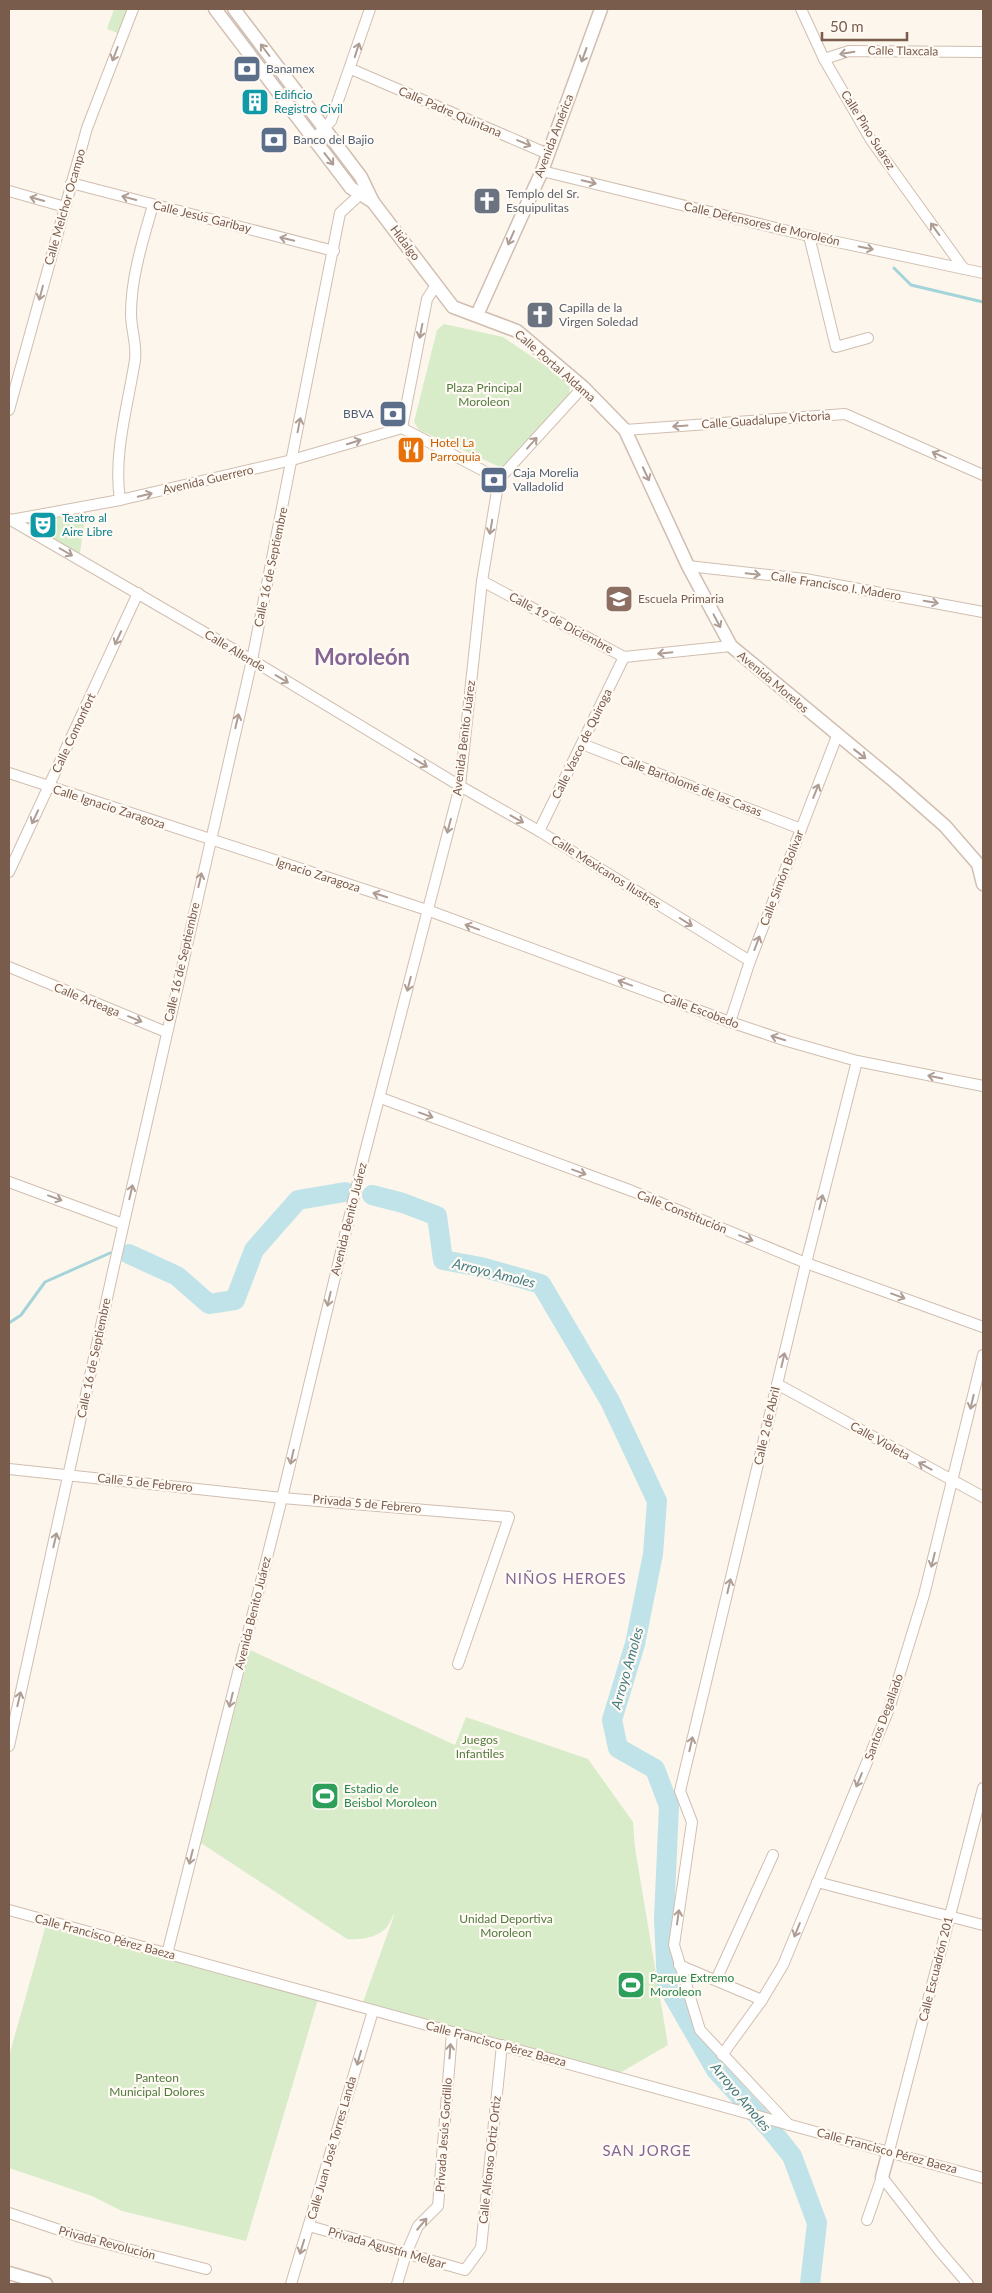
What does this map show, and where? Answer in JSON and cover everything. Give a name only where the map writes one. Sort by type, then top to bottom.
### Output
[{"type":"street","name":"Calle Melchor Ocampo","points":[[9,410],[10,399],[87,128],[133,9]]},
{"type":"street","points":[[215,9],[351,188],[363,191]]},
{"type":"street","points":[[234,9],[325,129],[363,191]]},
{"type":"street","points":[[314,140],[331,121],[351,69],[370,9]]},
{"type":"street","name":"Avenida América","points":[[477,315],[542,171],[601,9]]},
{"type":"street","name":"Calle Pino Suárez","points":[[801,9],[824,59],[871,140],[964,269]]},
{"type":"street","name":"Calle Tlaxcala","points":[[824,59],[849,51],[983,52]]},
{"type":"street","name":"Calle Padre Quintana","points":[[351,69],[548,154]]},
{"type":"street","name":"Calle Defensores de Moroleón","points":[[542,171],[809,236],[983,273]]},
{"type":"street","name":"Calle Jesús Garibay","points":[[71,183],[334,251]]},
{"type":"street","points":[[9,191],[65,207]]},
{"type":"street","name":"Hidalgo","points":[[363,191],[453,307],[477,315]]},
{"type":"street","name":"Calle 16 de Septiembre","points":[[9,1746],[166,1032],[252,660],[340,213],[363,191]]},
{"type":"street","points":[[120,500],[117,480],[129,386],[135,358],[131,313],[136,265],[152,205]]},
{"type":"street","points":[[809,236],[836,347],[868,338]]},
{"type":"street","points":[[436,285],[427,299],[402,428],[500,479],[583,387]]},
{"type":"street","name":"Calle Portal Aldama","points":[[477,315],[517,331],[583,387],[626,430]]},
{"type":"street","name":"Calle Guadalupe Victoria","points":[[626,430],[845,414],[983,475]]},
{"type":"street","name":"Avenida Guerrero","points":[[10,519],[120,500],[292,460],[402,428]]},
{"type":"street","name":"Avenida Morelos","points":[[626,430],[688,566],[731,646],[945,826],[981,866],[983,884]]},
{"type":"street","name":"Avenida Benito Juárez","points":[[167,1954],[282,1498],[356,1191],[460,786],[482,580],[500,479]]},
{"type":"street","name":"Calle Allende","points":[[10,519],[252,660],[460,786]]},
{"type":"street","name":"Calle Francisco I. Madero","points":[[688,566],[805,579],[983,612]]},
{"type":"street","name":"Calle 19 de Diciembre","points":[[482,580],[624,657],[731,646]]},
{"type":"street","name":"Calle Comonfort","points":[[9,872],[138,593]]},
{"type":"street","name":"Calle Vasco de Quiroga","points":[[539,831],[624,657]]},
{"type":"street","name":"Calle Simón Bolívar","points":[[730,1022],[750,961],[837,736]]},
{"type":"street","name":"Calle Bartolomé de las Casas","points":[[582,744],[801,829]]},
{"type":"street","name":"Calle Ignacio Zaragoza","points":[[9,773],[209,840]]},
{"type":"street","name":"Calle Mexicanos Ilustres","points":[[460,786],[539,831],[750,961]]},
{"type":"street","name":"Ignacio Zaragoza","points":[[209,840],[427,910]]},
{"type":"street","name":"Calle Escobedo","points":[[427,910],[730,1022],[857,1061],[983,1086]]},
{"type":"street","name":"Calle Arteaga","points":[[9,967],[166,1032]]},
{"type":"street","name":"Calle 2 de Abril","points":[[679,1965],[674,1946],[692,1822],[680,1791],[806,1262],[857,1061]]},
{"type":"street","name":"Calle Constitución","points":[[381,1098],[632,1192],[806,1262],[983,1328]]},
{"type":"street","points":[[9,1182],[124,1224]]},
{"type":"street","name":"Santos Degallado","points":[[722,2055],[762,2000],[783,1965],[889,1710],[924,1596],[983,1355]]},
{"type":"street","name":"Calle Violeta","points":[[777,1384],[983,1497]]},
{"type":"street","name":"Calle 5 de Febrero","points":[[9,1468],[282,1498]]},
{"type":"street","name":"Privada 5 de Febrero","points":[[282,1498],[509,1517],[458,1664]]},
{"type":"street","name":"Calle Escuadrón 201","points":[[889,2151],[983,1788]]},
{"type":"street","points":[[716,1980],[773,1855]]},
{"type":"street","points":[[816,1882],[983,1925]]},
{"type":"street","name":"Calle Francisco Pérez Baeza","points":[[9,1910],[983,2178]]},
{"type":"street","points":[[679,1965],[762,2000]]},
{"type":"street","points":[[679,1965],[700,2030],[788,2124]]},
{"type":"street","name":"Calle Juan José Torres Landa","points":[[291,2284],[373,2011]]},
{"type":"street","name":"Privada Jesús Gordillo","points":[[397,2284],[406,2254],[418,2226],[438,2206],[452,2033]]},
{"type":"street","name":"Calle Alfonso Ortiz Ortiz","points":[[464,2270],[481,2248],[502,2045]]},
{"type":"street","points":[[868,2220],[889,2151]]},
{"type":"street","points":[[882,2177],[968,2284]]},
{"type":"street","name":"Privada Revolución","points":[[9,2213],[80,2237],[206,2268]]},
{"type":"street","name":"Privada Agustín Melgar","points":[[309,2226],[464,2270]]},
{"type":"street","points":[[9,2273],[46,2284]]},
{"type":"green space","points":[[114,9],[133,9],[123,35],[107,29]]},
{"type":"green space","name":"Plaza Principal Moroleon","points":[[444,324],[503,337],[568,381],[570,386],[569,397],[502,468],[419,430],[414,422],[437,330]]},
{"type":"green space","points":[[87,506],[79,559],[11,520]]},
{"type":"green space","points":[[250,1650],[455,1745],[466,1717],[588,1759],[633,1822],[635,1848],[668,2045],[618,2074],[363,2002],[395,1913],[387,1927],[378,1934],[363,1939],[347,1939],[201,1843]]},
{"type":"green space","name":"Panteon Municipal Dolores","points":[[47,1921],[319,1996],[246,2241],[122,2211],[92,2196],[9,2168],[9,2056]]},
{"type":"water","points":[[244,22],[268,53],[255,62],[232,31]]},
{"type":"waterway","name":"Arroyo Amoles","points":[[894,268],[911,285],[983,302]]},
{"type":"waterway","name":"Arroyo Amoles","points":[[129,1254],[177,1276],[209,1304],[235,1300],[254,1250],[298,1200],[345,1192]]},
{"type":"waterway","name":"Arroyo Amoles","points":[[372,1195],[403,1203],[437,1216],[443,1260],[481,1267],[541,1284],[610,1401],[657,1501],[653,1554],[635,1644],[612,1720],[618,1748],[655,1769],[669,1806],[664,1919],[667,1985],[716,2070],[772,2131],[792,2156],[817,2223],[810,2284]]},
{"type":"waterway","name":"Arroyo Amoles","points":[[9,1323],[21,1315],[45,1282],[110,1253]]},
{"type":"place","name":"Banamex","points":[[247,69]]},
{"type":"place","name":"Edificio Registro Civil","points":[[255,102]]},
{"type":"place","name":"Banco del Bajio","points":[[274,140]]},
{"type":"place","name":"Templo del Sr. Esquipulitas","points":[[487,201]]},
{"type":"place","name":"Capilla de la Virgen Soledad","points":[[540,315]]},
{"type":"place","name":"BBVA","points":[[393,414]]},
{"type":"place","name":"Hotel La Parroquia","points":[[411,450]]},
{"type":"place","name":"Caja Morelia Valladolid","points":[[494,480]]},
{"type":"place","name":"Teatro al Aire Libre","points":[[43,525]]},
{"type":"place","name":"Escuela Primaria","points":[[619,599]]},
{"type":"place","name":"Estadio de Beisbol Moroleon","points":[[325,1796]]},
{"type":"place","name":"Parque Extremo Moroleon","points":[[631,1985]]},
{"type":"district","name":"Moroleón","points":[[362,657]]},
{"type":"district","name":"NIÑOS HEROES","points":[[566,1579]]},
{"type":"district","name":"SAN JORGE","points":[[647,2151]]},
{"type":"park label","name":"Juegos Infantiles","points":[[480,1747]]},
{"type":"park label","name":"Unidad Deportiva Moroleon","points":[[506,1926]]}]
